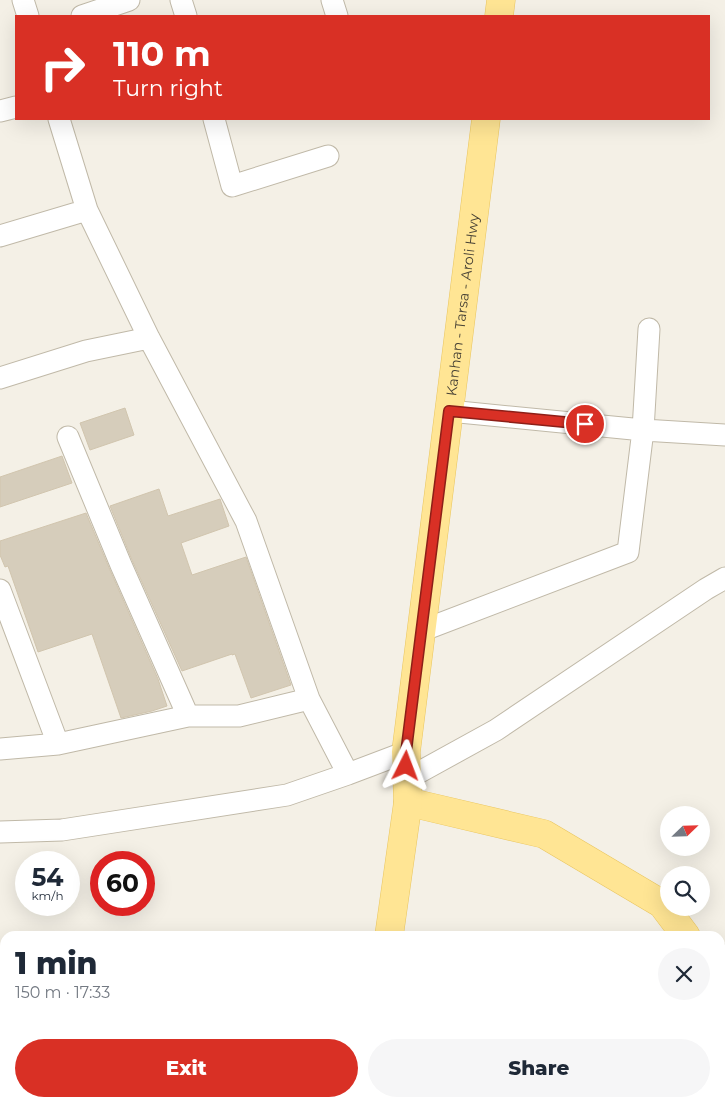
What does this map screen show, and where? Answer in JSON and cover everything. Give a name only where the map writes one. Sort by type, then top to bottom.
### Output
[{"type":"main road","points":[[499,15],[501,0]]},
{"type":"main road","name":"Kanhan - Tarsa - Aroli Hwy","points":[[390,931],[408,791],[406,752],[486,120]]},
{"type":"main road","points":[[408,791],[544,834],[662,904],[676,931]]},
{"type":"street","points":[[23,0],[28,15]]},
{"type":"street","points":[[85,15],[129,0]]},
{"type":"street","points":[[181,0],[186,15]]},
{"type":"street","points":[[332,0],[337,15]]},
{"type":"street","points":[[0,111],[15,108]]},
{"type":"street","points":[[59,120],[87,210],[149,338],[246,521],[309,700],[348,774]]},
{"type":"street","points":[[214,120],[232,186],[328,156]]},
{"type":"street","points":[[0,236],[87,210]]},
{"type":"street","points":[[421,631],[628,552],[643,430],[649,329]]},
{"type":"street","points":[[0,378],[86,352],[149,338]]},
{"type":"street","points":[[449,411],[643,430],[725,435]]},
{"type":"street","points":[[68,436],[121,565],[188,716]]},
{"type":"street","points":[[408,791],[496,730],[725,578]]},
{"type":"street","points":[[0,590],[58,744]]},
{"type":"street","points":[[0,749],[58,744],[188,716],[239,716],[309,700]]},
{"type":"street","points":[[0,832],[62,830],[287,795],[406,752]]},
{"type":"building","points":[[125,408],[134,435],[90,450],[80,423]]},
{"type":"building","points":[[62,456],[72,483],[0,507],[0,477]]},
{"type":"building","points":[[159,489],[168,516],[220,499],[229,526],[181,543],[192,575],[246,557],[291,685],[251,698],[235,654],[182,671],[110,506]]},
{"type":"building","points":[[86,513],[158,679],[167,706],[121,718],[92,634],[38,652],[8,566],[5,567],[0,555],[0,541]]},
{"type":"route","points":[[406,766],[406,752],[449,411],[585,424]]}]
